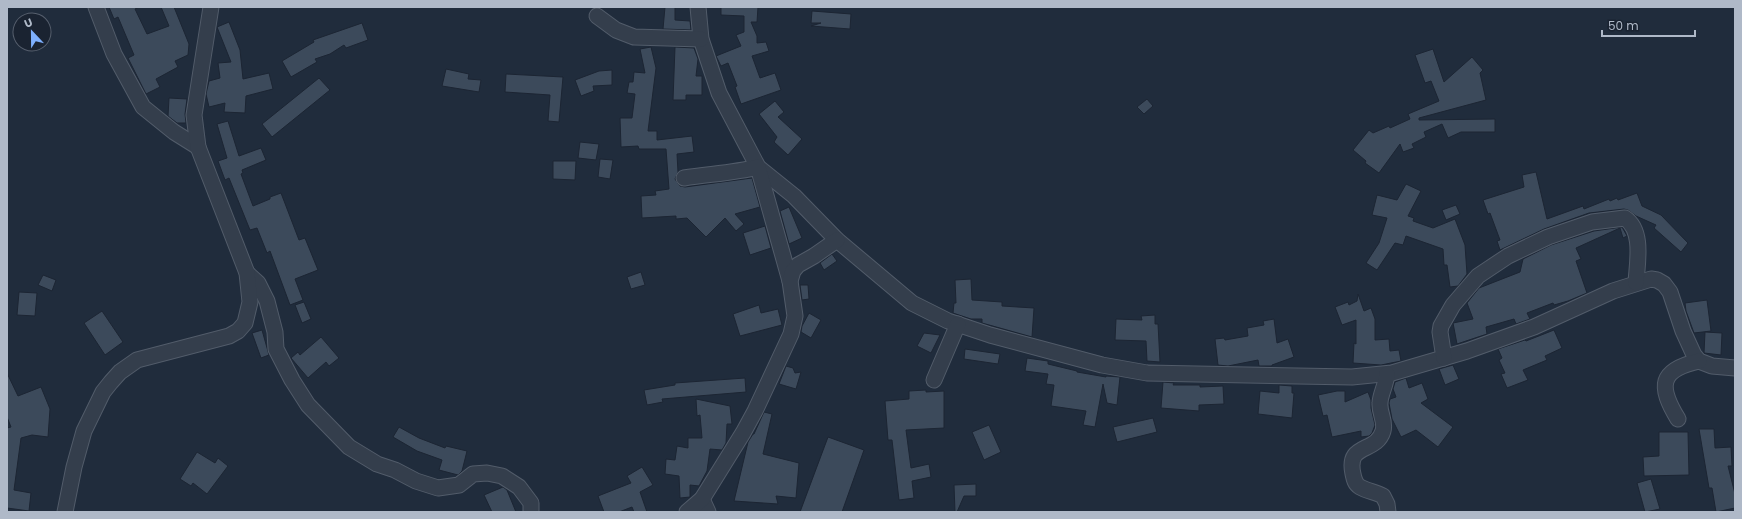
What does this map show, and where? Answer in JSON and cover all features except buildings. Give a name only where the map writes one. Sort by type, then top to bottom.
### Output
[{"type":"street","points":[[96,7],[114,54],[144,107],[174,132],[198,147]]},
{"type":"street","points":[[65,512],[74,467],[84,431],[103,392],[120,372],[137,360],[229,336],[238,331],[245,323],[250,302],[247,273],[198,147],[194,115],[210,7]]},
{"type":"street","points":[[687,512],[705,506],[755,411],[790,334],[795,316],[790,281],[758,167],[719,93],[701,39],[698,7]]},
{"type":"street","points":[[597,16],[616,30],[634,37],[701,39]]},
{"type":"street","points":[[684,178],[707,174],[740,172],[758,167]]},
{"type":"street","points":[[758,167],[794,196],[837,240],[912,303],[948,321],[1019,343],[1102,365],[1147,373],[1352,377],[1387,374],[1444,358],[1508,337],[1636,283],[1651,279],[1658,280],[1667,287],[1683,331],[1694,355],[1699,362]]},
{"type":"street","points":[[1444,358],[1440,332],[1441,326],[1453,305],[1478,276],[1508,256],[1548,237],[1592,222],[1625,218],[1634,227],[1637,237],[1636,283]]},
{"type":"street","points":[[790,281],[790,276],[796,267],[837,240]]},
{"type":"street","points":[[247,273],[258,283],[267,301],[275,332],[276,349],[292,380],[308,405],[349,447],[377,464],[395,470],[416,481],[438,488],[459,485],[473,474],[487,473],[502,476],[519,487],[531,503],[531,512]]},
{"type":"street","points":[[934,380],[958,324]]},
{"type":"street","points":[[1678,419],[1668,403],[1665,393],[1665,384],[1667,378],[1678,368],[1699,362],[1712,366],[1735,368]]},
{"type":"street","points":[[1387,374],[1386,383],[1379,402],[1384,420],[1384,430],[1378,441],[1355,453],[1351,460],[1354,479],[1358,486],[1383,496],[1387,504],[1388,512]]}]
